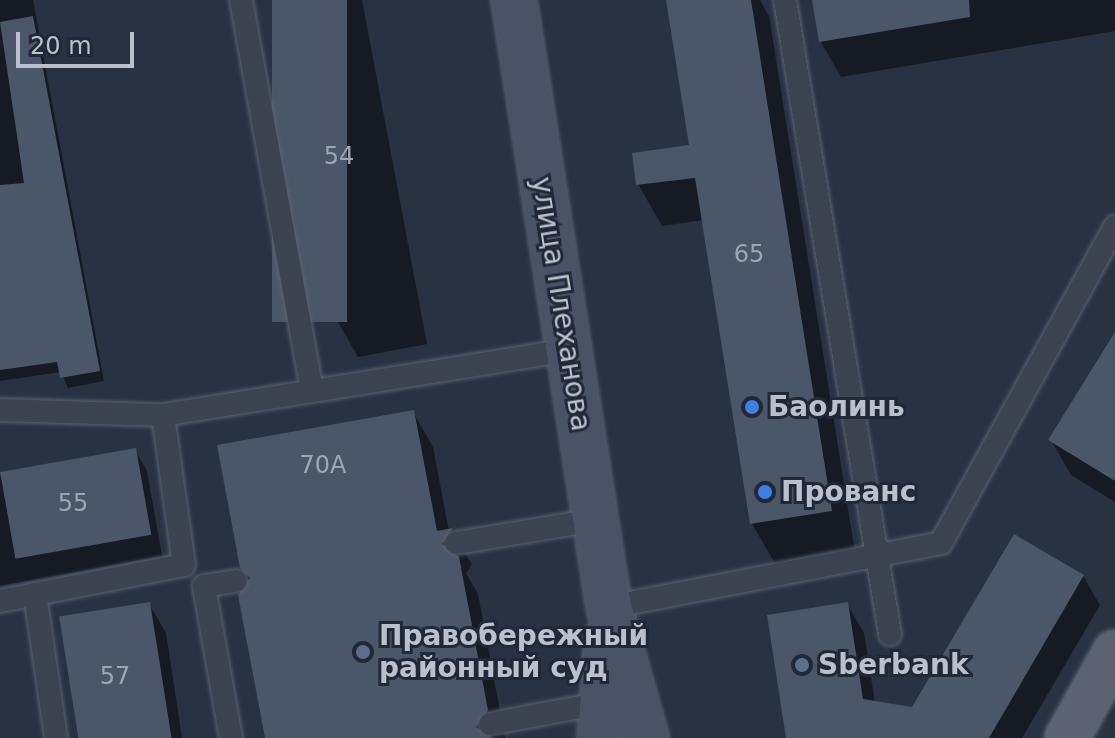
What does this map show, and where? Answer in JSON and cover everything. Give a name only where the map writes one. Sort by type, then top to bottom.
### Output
[{"type":"main road","name":"улица Плеханова","points":[[514,0],[609,607],[646,738]]},
{"type":"main road","name":"улица Плеханова","points":[[601,721],[609,607]]},
{"type":"main road","points":[[1067,738],[1115,652]]},
{"type":"lane","points":[[241,0],[312,390]]},
{"type":"lane","points":[[785,0],[890,634]]},
{"type":"lane","points":[[609,607],[941,543],[1115,227]]},
{"type":"lane","points":[[0,410],[163,415],[568,350]]},
{"type":"lane","points":[[0,601],[184,565],[163,415]]},
{"type":"lane","points":[[456,543],[595,520]]},
{"type":"lane","points":[[231,738],[204,586],[236,581]]},
{"type":"lane","points":[[35,594],[56,738]]},
{"type":"lane","points":[[490,724],[601,721]]},
{"type":"building","points":[[272,0],[347,0],[347,322],[272,322]]},
{"type":"building","points":[[666,0],[751,0],[832,511],[750,524],[695,178],[636,185],[632,153],[689,145]]},
{"type":"building","points":[[812,0],[969,0],[970,17],[819,42]]},
{"type":"building","points":[[33,16],[100,371],[60,378],[57,362],[0,370],[0,185],[24,183],[0,22]]},
{"type":"building","points":[[1115,332],[1115,481],[1048,440]]},
{"type":"building","name":"Правобережный районный суд","points":[[414,410],[437,531],[453,528],[442,544],[459,557],[488,710],[476,727],[493,738],[265,738],[238,595],[250,578],[240,568],[217,445]]},
{"type":"building","points":[[136,448],[151,535],[15,559],[0,472]]},
{"type":"building","points":[[1014,534],[1084,575],[989,738],[786,738],[767,615],[848,602],[863,699],[912,707]]},
{"type":"building","points":[[150,602],[172,738],[78,738],[59,616]]},
{"type":"place","name":"Баолинь","points":[[752,407]]},
{"type":"place","name":"Прованс","points":[[765,492]]},
{"type":"place","name":"Правобережный районный суд","points":[[363,652]]},
{"type":"place","name":"Sberbank","points":[[802,665]]}]
